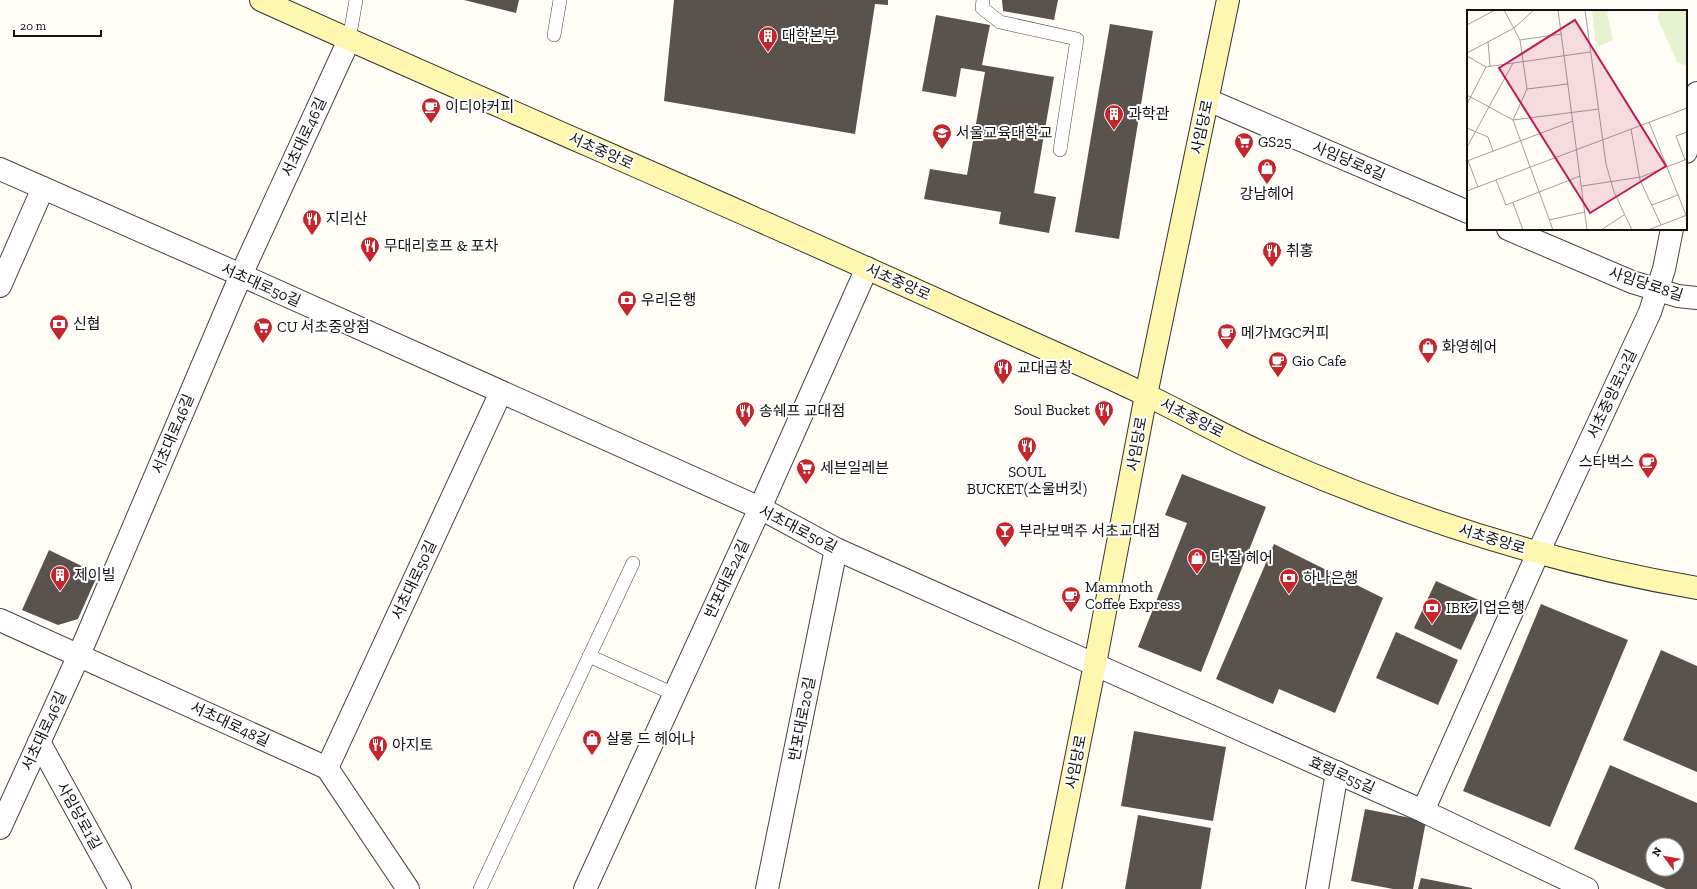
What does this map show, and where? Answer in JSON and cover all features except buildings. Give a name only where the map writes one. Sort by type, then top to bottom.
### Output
[{"type":"main road","name":"서초중앙로","points":[[261,0],[867,268],[1146,395],[1258,451],[1371,498],[1478,536],[1538,553],[1646,579],[1697,588]]},
{"type":"main road","name":"사임당로","points":[[1050,889],[1095,664],[1146,395],[1228,0]]},
{"type":"street","name":"서초대로46길","points":[[0,828],[38,742],[80,655],[241,275],[349,40]]},
{"type":"street","points":[[1687,147],[1697,92]]},
{"type":"street","name":"사임당로8길","points":[[1208,100],[1467,212]]},
{"type":"street","name":"서초대로50길","points":[[0,169],[241,275],[760,508],[836,549],[1095,664]]},
{"type":"street","points":[[0,286],[43,188]]},
{"type":"street","name":"사임당로8길","points":[[1510,230],[1632,282],[1678,296],[1697,298]]},
{"type":"street","name":"서초중앙로12길","points":[[1538,553],[1650,312],[1664,269],[1672,230]]},
{"type":"street","name":"반포대로24길","points":[[585,889],[760,508],[867,268]]},
{"type":"street","name":"서초대로50길","points":[[326,768],[501,392]]},
{"type":"street","name":"반포대로20길","points":[[768,889],[836,549]]},
{"type":"street","name":"서초중앙로","points":[[1423,811],[1538,553]]},
{"type":"street","name":"서초대로48길","points":[[0,620],[80,655],[326,768]]},
{"type":"street","name":"효령로55길","points":[[1095,664],[1423,811],[1588,889]]},
{"type":"street","name":"사임당로1길","points":[[38,742],[120,889]]},
{"type":"street","points":[[326,768],[408,889]]},
{"type":"street","points":[[1317,889],[1337,772]]},
{"type":"lane","points":[[349,40],[356,0]]},
{"type":"lane","points":[[554,35],[560,0]]},
{"type":"lane","points":[[983,0],[982,8],[1000,22],[1077,39],[1060,150]]},
{"type":"lane","points":[[480,889],[633,563]]},
{"type":"lane","points":[[589,656],[674,694]]},
{"type":"place","name":"대학본부","points":[[768,53]]},
{"type":"place","name":"이디야커피","points":[[431,124]]},
{"type":"place","name":"과학관","points":[[1114,131]]},
{"type":"place","name":"서울교육대학교","points":[[942,150]]},
{"type":"place","name":"GS25","points":[[1244,159]]},
{"type":"place","name":"강남헤어","points":[[1267,185]]},
{"type":"place","name":"지리산","points":[[312,236]]},
{"type":"place","name":"무대리호프 & 포차","points":[[370,263]]},
{"type":"place","name":"취홍","points":[[1272,268]]},
{"type":"place","name":"우리은행","points":[[627,317]]},
{"type":"place","name":"신협","points":[[59,341]]},
{"type":"place","name":"CU 서초중앙점","points":[[263,344]]},
{"type":"place","name":"메가MGC커피","points":[[1227,350]]},
{"type":"place","name":"화영헤어","points":[[1428,364]]},
{"type":"place","name":"Gio Cafe","points":[[1278,378]]},
{"type":"place","name":"교대곱창","points":[[1003,385]]},
{"type":"place","name":"Soul Bucket","points":[[1104,427]]},
{"type":"place","name":"송쉐프 교대점","points":[[745,428]]},
{"type":"place","name":"SOUL BUCKET(소울버킷)","points":[[1027,463]]},
{"type":"place","name":"스타벅스","points":[[1648,479]]},
{"type":"place","name":"세븐일레븐","points":[[806,485]]},
{"type":"place","name":"부라보맥주 서초교대점","points":[[1005,548]]},
{"type":"place","name":"다 잘 헤어","points":[[1197,575]]},
{"type":"place","name":"제이빌","points":[[60,592]]},
{"type":"place","name":"하나은행","points":[[1289,595]]},
{"type":"place","name":"Mammoth Coffee Express","points":[[1071,613]]},
{"type":"place","name":"IBK기업은행","points":[[1432,625]]},
{"type":"place","name":"살롱 드 헤어나","points":[[592,756]]},
{"type":"place","name":"아지토","points":[[378,762]]}]
